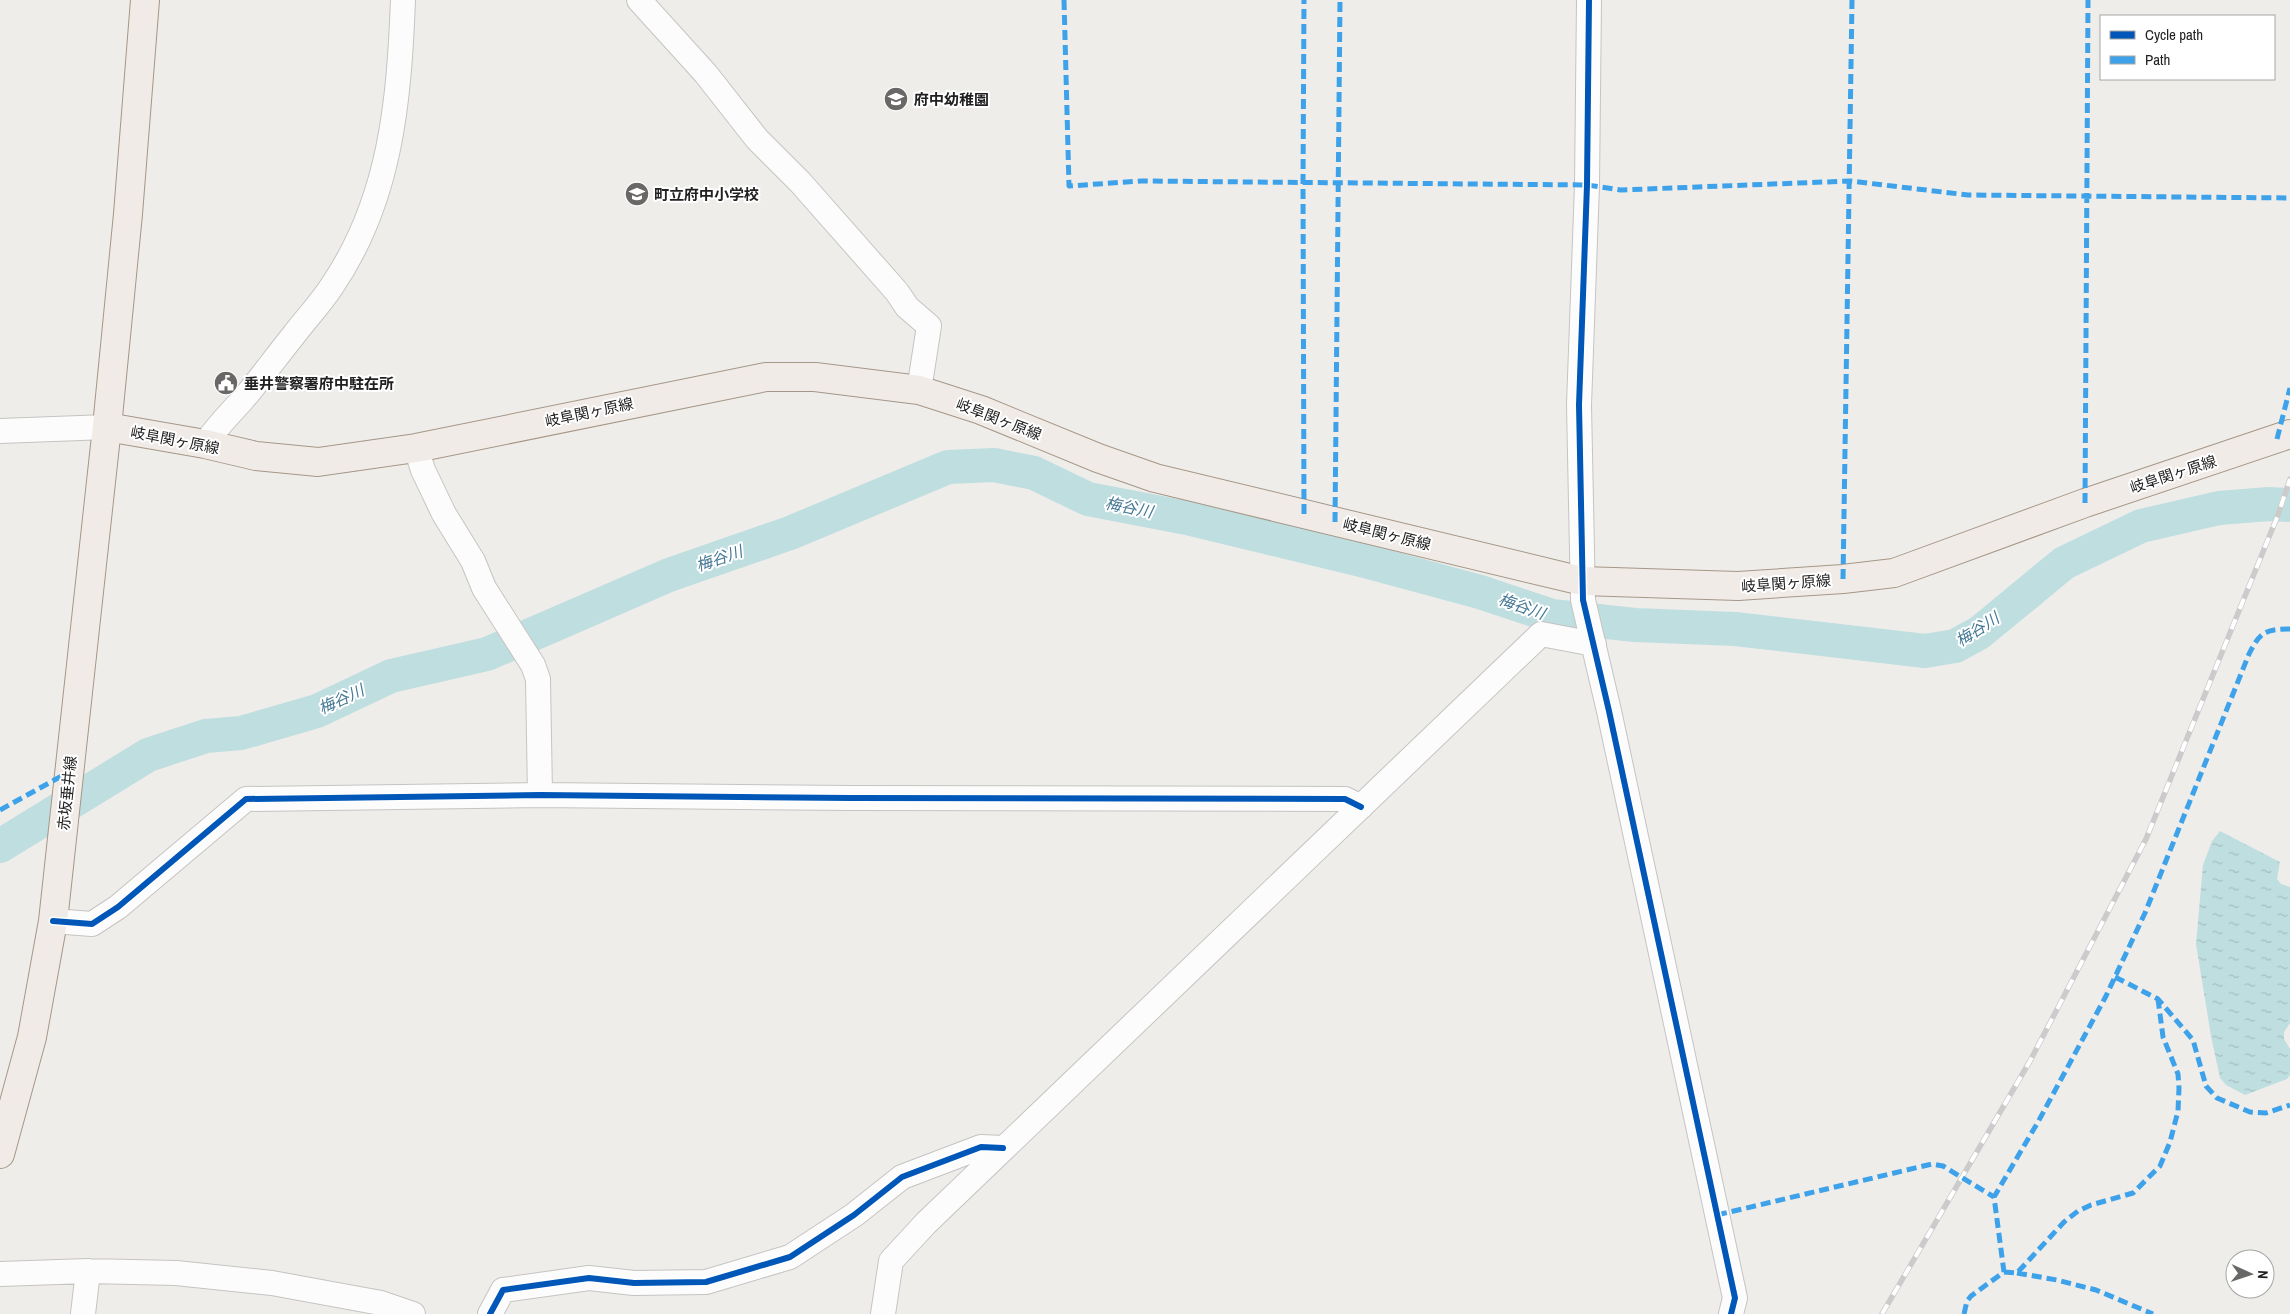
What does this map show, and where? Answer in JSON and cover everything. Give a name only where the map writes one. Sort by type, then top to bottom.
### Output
[{"type":"main road","points":[[107,427],[128,214],[146,0]]},
{"type":"main road","name":"岐阜関ヶ原線","points":[[107,427],[205,444],[256,456],[318,462],[416,448],[766,376],[815,377],[919,390],[981,410],[1098,458],[1155,478],[1582,590],[1738,586],[1843,579],[1894,573],[2085,503],[2290,434]]},
{"type":"main road","name":"赤坂垂井線","points":[[0,1154],[32,1037],[53,921],[107,427]]},
{"type":"street","points":[[205,444],[218,424],[243,399],[332,286],[353,250],[374,202],[393,132],[400,66],[403,0]]},
{"type":"street","points":[[639,0],[706,74],[757,139],[800,182],[897,292],[907,307],[929,326],[919,390]]},
{"type":"street","points":[[1589,0],[1587,185],[1579,405],[1582,590],[1735,1298],[1730,1314]]},
{"type":"street","points":[[0,431],[107,427]]},
{"type":"street","points":[[416,448],[423,470],[444,514],[465,548],[484,588],[533,665],[538,679],[540,795]]},
{"type":"street","points":[[884,1314],[892,1261],[926,1223],[1541,634],[1593,640]]},
{"type":"street","points":[[53,921],[92,924],[118,907],[246,799],[540,795],[1345,799],[1361,807]]},
{"type":"street","points":[[490,1314],[503,1290],[589,1278],[634,1283],[706,1282],[790,1257],[854,1215],[902,1177],[981,1147],[1003,1148]]},
{"type":"street","points":[[83,1314],[88,1271]]},
{"type":"street","points":[[0,1274],[88,1271],[176,1273],[272,1283],[381,1303],[413,1314]]},
{"type":"water","points":[[2220,831],[2280,862],[2277,879],[2281,884],[2290,887],[2290,1023],[2284,1032],[2284,1039],[2290,1049],[2290,1075],[2287,1079],[2245,1095],[2226,1085],[2220,1078],[2196,944],[2203,865],[2212,841]]},
{"type":"waterway","name":"梅谷川","points":[[0,846],[148,755],[206,736],[241,733],[317,711],[391,676],[487,654],[669,575],[790,533],[948,467],[994,465],[1034,473],[1088,499],[1187,518],[1369,562],[1480,592],[1552,616],[1635,625],[1735,629],[1925,651],[1955,646],[1979,633],[2064,563],[2141,526],[2219,508],[2269,504],[2290,505]]},
{"type":"railway","points":[[1882,1314],[2030,1061],[2146,839],[2278,515],[2290,479]]},
{"type":"marked path","points":[[1064,0],[1069,186],[1141,181],[1587,185],[1621,190],[1850,181],[1968,195],[2290,198]]},
{"type":"marked path","points":[[1304,0],[1304,514]]},
{"type":"marked path","points":[[1335,522],[1340,0]]},
{"type":"marked path","points":[[1843,579],[1852,0]]},
{"type":"marked path","points":[[2085,503],[2088,0]]},
{"type":"marked path","points":[[2277,439],[2290,388]]},
{"type":"marked path","points":[[1964,1314],[1967,1301],[1971,1296],[2004,1272],[1994,1197],[2038,1122],[2106,996],[2145,913],[2249,654],[2260,636],[2264,633],[2290,629]]},
{"type":"marked path","points":[[0,810],[69,772]]},
{"type":"marked path","points":[[2115,977],[2158,999],[2193,1040],[2206,1086],[2217,1098],[2250,1112],[2266,1113],[2290,1105]]},
{"type":"marked path","points":[[2004,1272],[2017,1273],[2064,1222],[2078,1211],[2091,1205],[2133,1193],[2160,1166],[2170,1142],[2178,1111],[2179,1088],[2178,1074],[2163,1037],[2158,999]]},
{"type":"marked path","points":[[1717,1215],[1932,1164],[1943,1166],[1994,1197]]},
{"type":"marked path","points":[[2017,1273],[2057,1280],[2096,1290],[2153,1314]]},
{"type":"cycle path","points":[[1589,0],[1587,185],[1579,405],[1583,600],[1609,711],[1735,1298],[1731,1314]]},
{"type":"cycle path","points":[[53,921],[92,924],[118,907],[246,799],[540,795],[1345,799],[1361,807]]},
{"type":"cycle path","points":[[490,1314],[503,1290],[589,1278],[634,1283],[706,1282],[790,1257],[854,1215],[902,1177],[981,1147],[1003,1148]]},
{"type":"place","name":"府中幼稚園","points":[[896,99]]},
{"type":"place","name":"町立府中小学校","points":[[637,194]]},
{"type":"place","name":"垂井警察署府中駐在所","points":[[226,383]]}]
